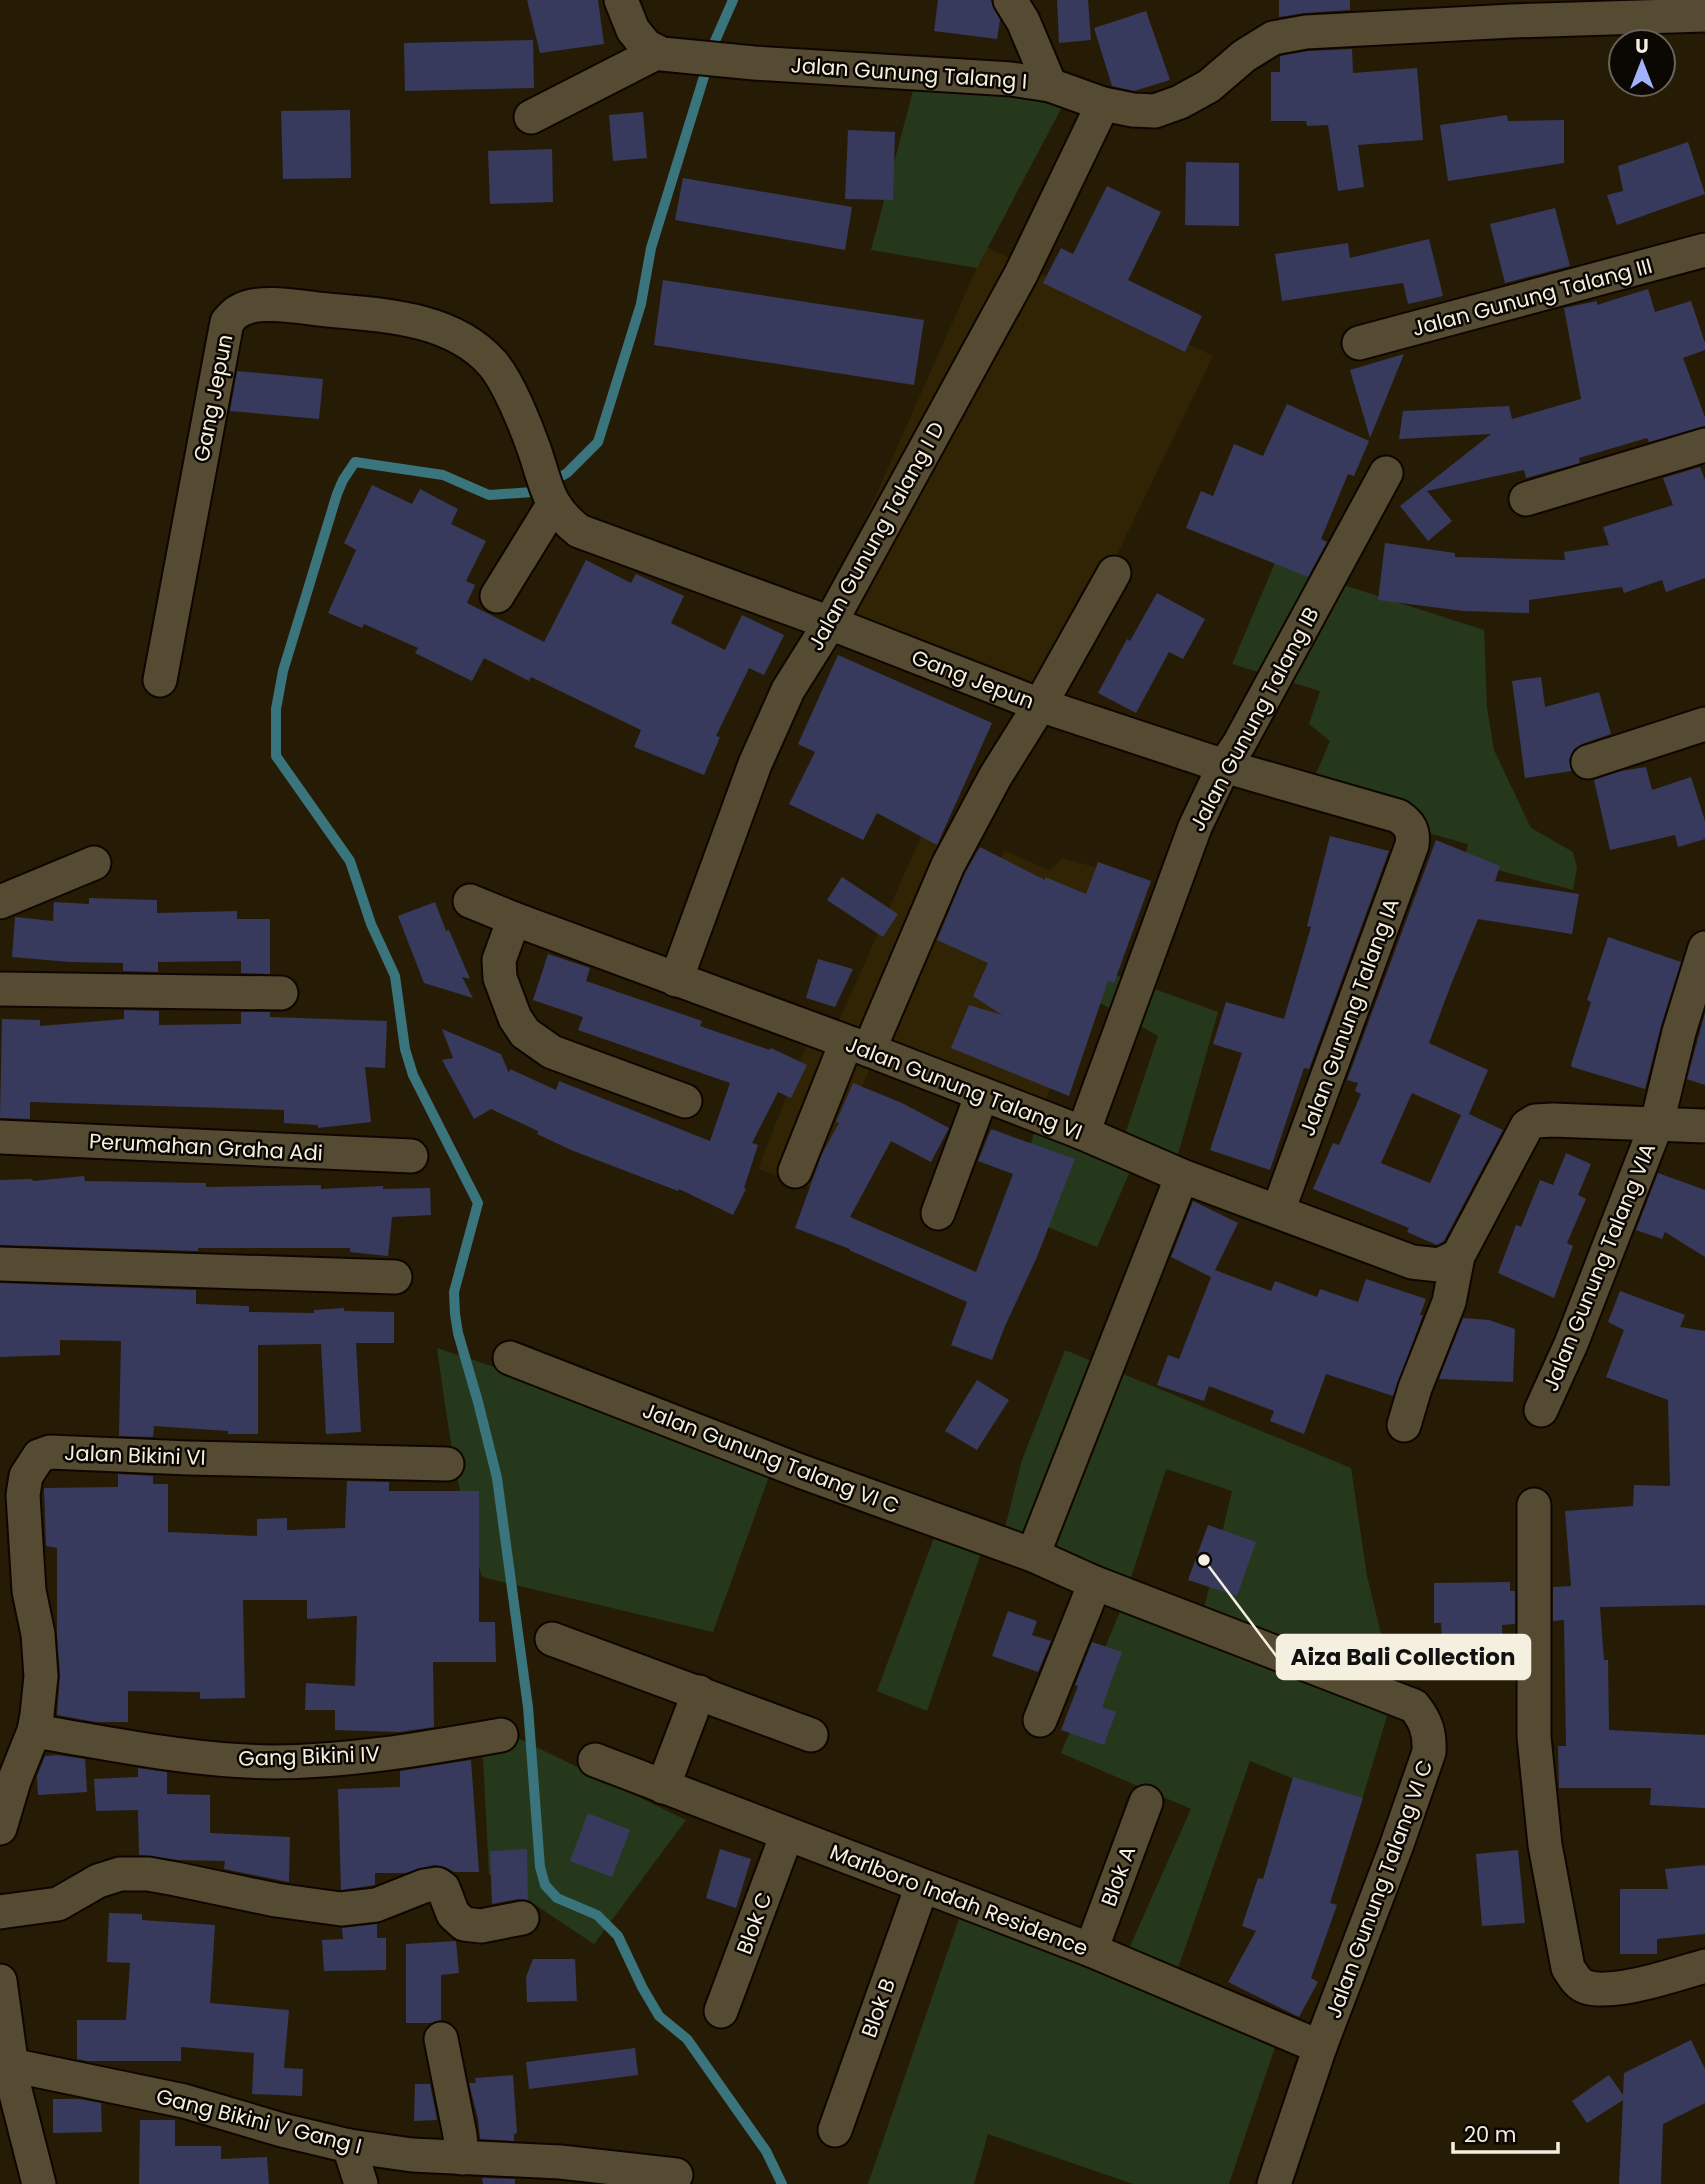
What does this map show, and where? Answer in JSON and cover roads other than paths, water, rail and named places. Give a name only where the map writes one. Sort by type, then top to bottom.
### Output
[{"type":"street","points":[[621,0],[633,30],[646,46],[666,54]]},
{"type":"street","points":[[1010,0],[1028,31],[1050,85]]},
{"type":"street","name":"Jalan Gunung Talang I","points":[[666,54],[754,63],[959,74],[1050,85],[1103,104],[1156,111],[1209,86],[1244,56],[1273,38],[1306,32],[1530,10],[1705,15]]},
{"type":"street","points":[[531,117],[666,54]]},
{"type":"street","name":"Jalan Gunung Talang I D","points":[[676,980],[755,764],[788,690],[830,623],[1021,274],[1103,104]]},
{"type":"street","name":"Jalan Gunung Talang III","points":[[1359,343],[1705,250]]},
{"type":"street","name":"Gang Jepun","points":[[160,680],[227,322],[240,310],[263,304],[366,314],[416,322],[456,334],[492,363],[512,397],[533,446],[552,502],[564,520],[579,531],[830,623],[1040,705],[1224,766],[1398,816],[1407,823]]},
{"type":"street","points":[[1526,499],[1705,445]]},
{"type":"street","name":"Jalan Gunung Talang IB","points":[[1083,1133],[1195,827],[1224,766],[1256,714],[1386,472]]},
{"type":"street","points":[[497,596],[552,502]]},
{"type":"street","points":[[795,1171],[948,865],[995,777],[1040,705],[1114,573]]},
{"type":"street","points":[[1588,762],[1705,724]]},
{"type":"street","name":"Jalan Gunung Talang IA","points":[[1278,1211],[1412,845],[1411,828],[1407,823]]},
{"type":"street","points":[[0,902],[94,863]]},
{"type":"street","name":"Jalan Gunung Talang VI","points":[[470,901],[858,1046],[1083,1133],[1181,1176],[1412,1262],[1438,1265],[1458,1256]]},
{"type":"street","points":[[514,919],[499,960],[500,978],[515,1018],[525,1033],[552,1052],[685,1101]]},
{"type":"street","name":"Jalan Gunung Talang VIA","points":[[1541,1410],[1571,1344],[1657,1124],[1679,1032],[1705,948]]},
{"type":"street","points":[[0,989],[281,993]]},
{"type":"street","points":[[938,1213],[982,1094]]},
{"type":"street","points":[[1404,1425],[1415,1388],[1449,1302],[1458,1256],[1527,1126],[1535,1121],[1553,1120],[1705,1126]]},
{"type":"street","name":"Perumahan Graha Adi","points":[[0,1137],[411,1156]]},
{"type":"street","points":[[1033,1555],[1181,1176]]},
{"type":"street","points":[[0,1264],[395,1277]]},
{"type":"street","name":"Jalan Gunung Talang VI C","points":[[510,1358],[800,1471],[1033,1555],[1095,1583],[1414,1706],[1424,1719],[1430,1736],[1429,1752],[1320,2047],[1274,2184]]},
{"type":"street","name":"Jalan Bikini VI","points":[[0,1828],[14,1781],[34,1731],[41,1676],[38,1634],[29,1591],[23,1495],[26,1476],[39,1456],[50,1452],[447,1464]]},
{"type":"street","points":[[1534,1505],[1534,1737],[1545,1845],[1568,1968],[1578,1983],[1588,1988],[1613,1988],[1705,1966]]},
{"type":"street","points":[[1040,1720],[1095,1583]]},
{"type":"street","points":[[552,1639],[811,1735]]},
{"type":"street","points":[[663,1787],[699,1692]]},
{"type":"street","name":"Gang Bikini IV","points":[[34,1731],[191,1756],[273,1762],[377,1756],[501,1735]]},
{"type":"street","name":"Marlboro Indah Residence","points":[[594,1760],[1091,1950],[1320,2047]]},
{"type":"street","name":"Blok A","points":[[1091,1950],[1146,1802]]},
{"type":"street","name":"Blok C","points":[[721,2011],[787,1834]]},
{"type":"street","points":[[0,1912],[58,1904],[99,1881],[120,1874],[148,1874],[276,1900],[341,1909],[376,1905],[424,1886],[437,1884],[443,1888],[453,1914],[464,1924],[481,1926],[522,1918]]},
{"type":"street","name":"Blok B","points":[[835,2130],[922,1886]]},
{"type":"street","points":[[0,1981],[7,2052],[39,2184]]},
{"type":"street","points":[[441,2039],[460,2134],[462,2158]]},
{"type":"street","name":"Gang Bikini V Gang I","points":[[7,2052],[282,2130],[349,2146],[412,2155],[560,2162],[676,2175]]},
{"type":"street","points":[[349,2146],[361,2184]]},
{"type":"waterway","points":[[733,0],[715,41],[651,248],[641,304],[598,442],[567,473],[533,492],[489,495],[443,475],[355,462],[337,494],[283,671],[276,709],[276,756],[350,861],[371,924],[395,976],[405,1049],[413,1075],[478,1203],[454,1292],[455,1314],[497,1478],[528,1707],[540,1867],[545,1885],[557,1898],[597,1915],[618,1936],[659,2016],[687,2039],[766,2151],[782,2184]]},
{"type":"place","name":"Aiza Bali Collection","points":[[1204,1560]]}]
